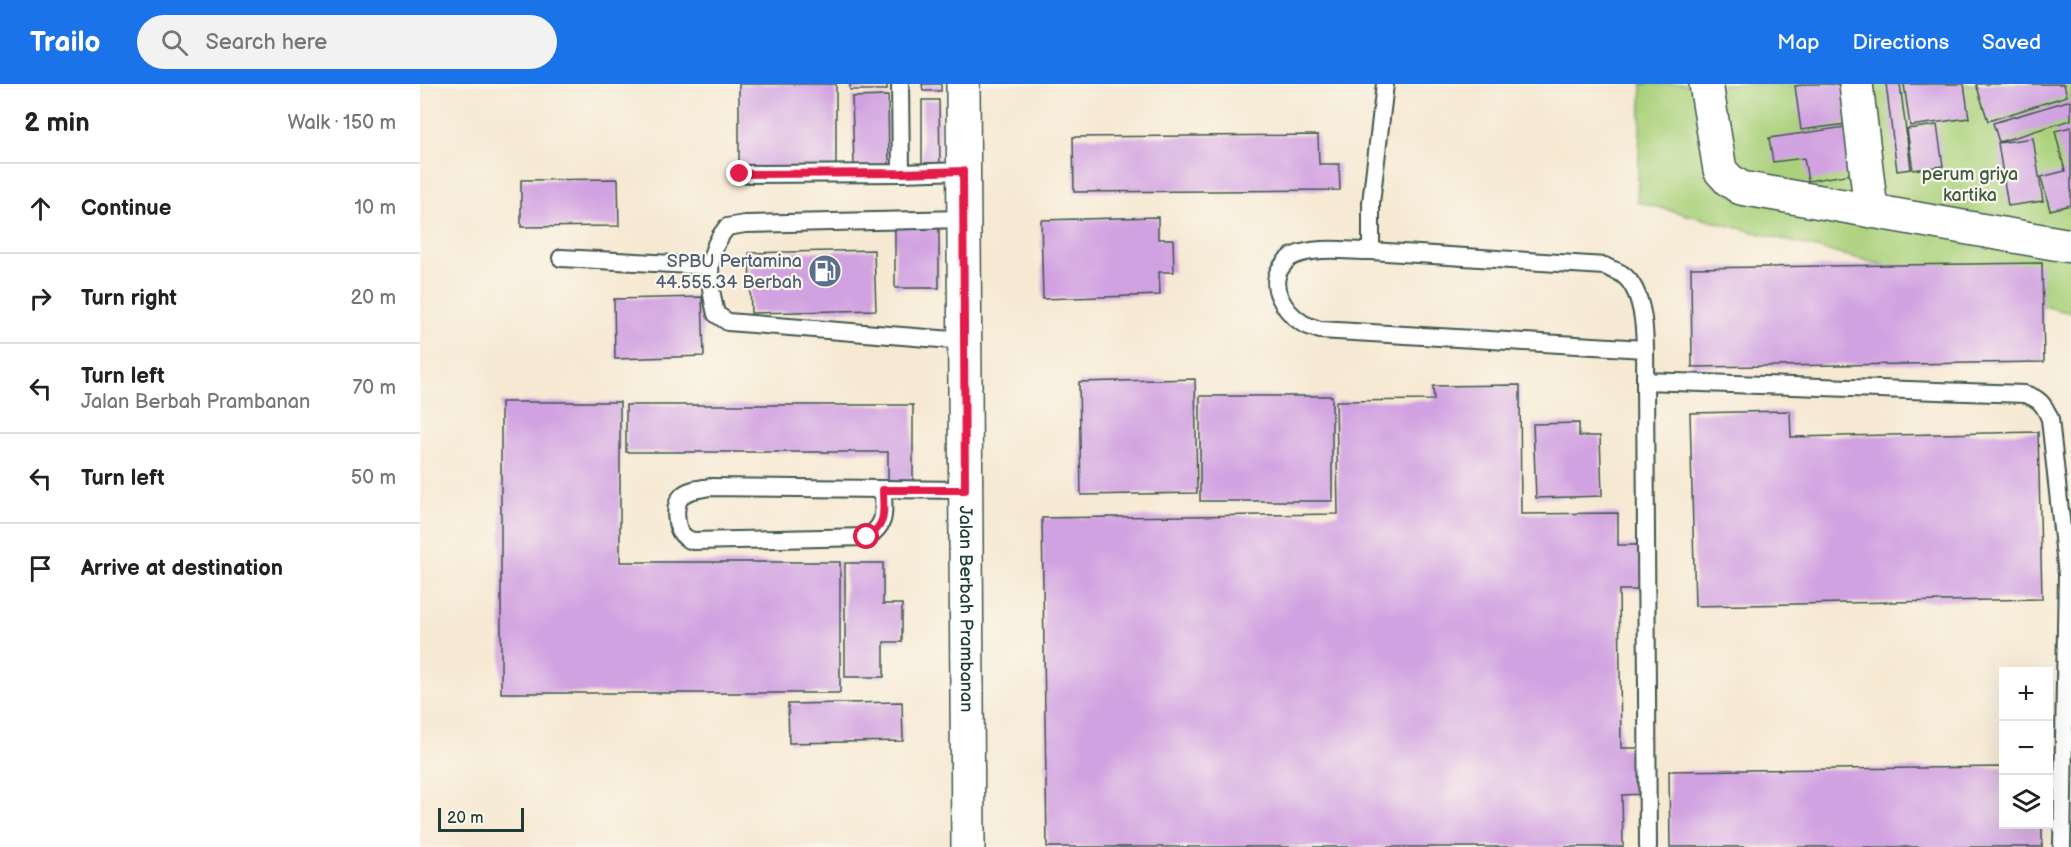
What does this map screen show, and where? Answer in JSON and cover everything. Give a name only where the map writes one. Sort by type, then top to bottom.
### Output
[{"type":"street","name":"Jalan Berbah Prambanan","points":[[963,84],[968,847]]},
{"type":"street","points":[[1706,84],[1720,170],[1741,188],[2071,246]]},
{"type":"street","points":[[1856,84],[1871,210]]},
{"type":"lane","points":[[900,84],[902,173]]},
{"type":"lane","points":[[1371,251],[1371,203],[1385,84]]},
{"type":"lane","points":[[740,174],[963,171]]},
{"type":"lane","points":[[964,219],[745,224],[727,227],[717,238],[710,266],[711,294],[716,314],[728,322],[965,341]]},
{"type":"lane","points":[[1645,349],[1320,330],[1303,323],[1290,313],[1279,297],[1276,282],[1278,270],[1289,257],[1308,250],[1371,251],[1605,267],[1623,275],[1636,293],[1644,317],[1645,349],[1648,847]]},
{"type":"lane","points":[[561,258],[710,266]]},
{"type":"lane","points":[[1645,381],[2024,394],[2034,396],[2045,405],[2050,418],[2069,576],[2062,847]]},
{"type":"lane","points":[[883,490],[883,521],[876,531],[867,537],[693,541],[679,530],[677,518],[678,504],[682,496],[690,491],[710,487],[965,490]]},
{"type":"green space","name":"perum griya kartika","points":[[1642,84],[2071,84],[2071,313],[1637,202]]},
{"type":"building","points":[[739,84],[836,84],[836,168],[739,168]]},
{"type":"building","points":[[850,84],[887,84],[887,90],[850,90]]},
{"type":"building","points":[[922,84],[941,84],[941,91],[923,91]]},
{"type":"building","points":[[1842,84],[1847,124],[1801,130],[1795,86]]},
{"type":"building","points":[[1886,84],[1900,84],[1911,169],[1897,171]]},
{"type":"building","points":[[1904,84],[1964,84],[1969,118],[1910,126]]},
{"type":"building","points":[[1976,84],[2064,84],[2067,96],[1988,121]]},
{"type":"building","points":[[888,96],[889,166],[854,167],[852,97]]},
{"type":"building","points":[[922,100],[939,100],[940,167],[922,167]]},
{"type":"building","points":[[2071,100],[2071,120],[1999,142],[1993,123]]},
{"type":"building","points":[[1937,125],[1943,166],[1913,170],[1907,129]]},
{"type":"building","points":[[1845,127],[1852,174],[1808,181],[1804,158],[1773,162],[1769,138]]},
{"type":"building","points":[[2071,127],[2071,205],[2050,210],[2041,177],[2065,171],[2055,131]]},
{"type":"building","points":[[1318,135],[1319,164],[1339,164],[1340,190],[1074,192],[1073,137]]},
{"type":"building","points":[[2033,138],[2043,201],[2008,206],[1998,143]]},
{"type":"building","points":[[618,179],[619,226],[521,227],[521,180]]},
{"type":"building","points":[[1158,217],[1158,239],[1173,239],[1174,272],[1159,272],[1160,295],[1043,299],[1041,220]]},
{"type":"building","points":[[895,225],[939,225],[939,288],[895,288]]},
{"type":"building","points":[[874,250],[876,310],[751,313],[749,253]]},
{"type":"building","points":[[2042,263],[2044,362],[1692,367],[1691,268]]},
{"type":"building","points":[[702,297],[704,356],[615,359],[614,299]]},
{"type":"building","points":[[1195,379],[1197,493],[1081,495],[1079,382]]},
{"type":"building","points":[[1520,385],[1521,514],[1618,513],[1618,545],[1643,545],[1644,590],[1619,590],[1621,748],[1644,748],[1645,794],[1622,795],[1623,847],[1047,847],[1042,518],[1338,514],[1336,401],[1434,400],[1433,386]]},
{"type":"building","points":[[1200,396],[1332,396],[1332,501],[1200,501]]},
{"type":"building","points":[[501,402],[620,402],[620,562],[840,562],[840,693],[501,693]]},
{"type":"building","points":[[626,405],[913,405],[913,482],[888,482],[888,452],[626,452]]},
{"type":"building","points":[[1790,411],[1791,437],[2038,432],[2042,599],[1695,606],[1690,413]]},
{"type":"building","points":[[1579,423],[1579,436],[1600,436],[1602,496],[1536,498],[1533,424]]},
{"type":"building","points":[[845,563],[883,563],[883,604],[902,604],[902,642],[884,642],[884,677],[845,677]]},
{"type":"building","points":[[902,702],[903,741],[789,743],[788,704]]},
{"type":"building","points":[[1999,767],[1999,829],[2042,829],[2042,847],[1670,847],[1669,771]]},
{"type":"place","name":"SPBU Pertamina 44.555.34 Berbah","points":[[825,271]]},
{"type":"route","points":[[740,174],[963,171],[965,490],[883,490],[883,521],[876,531],[867,537]]}]
